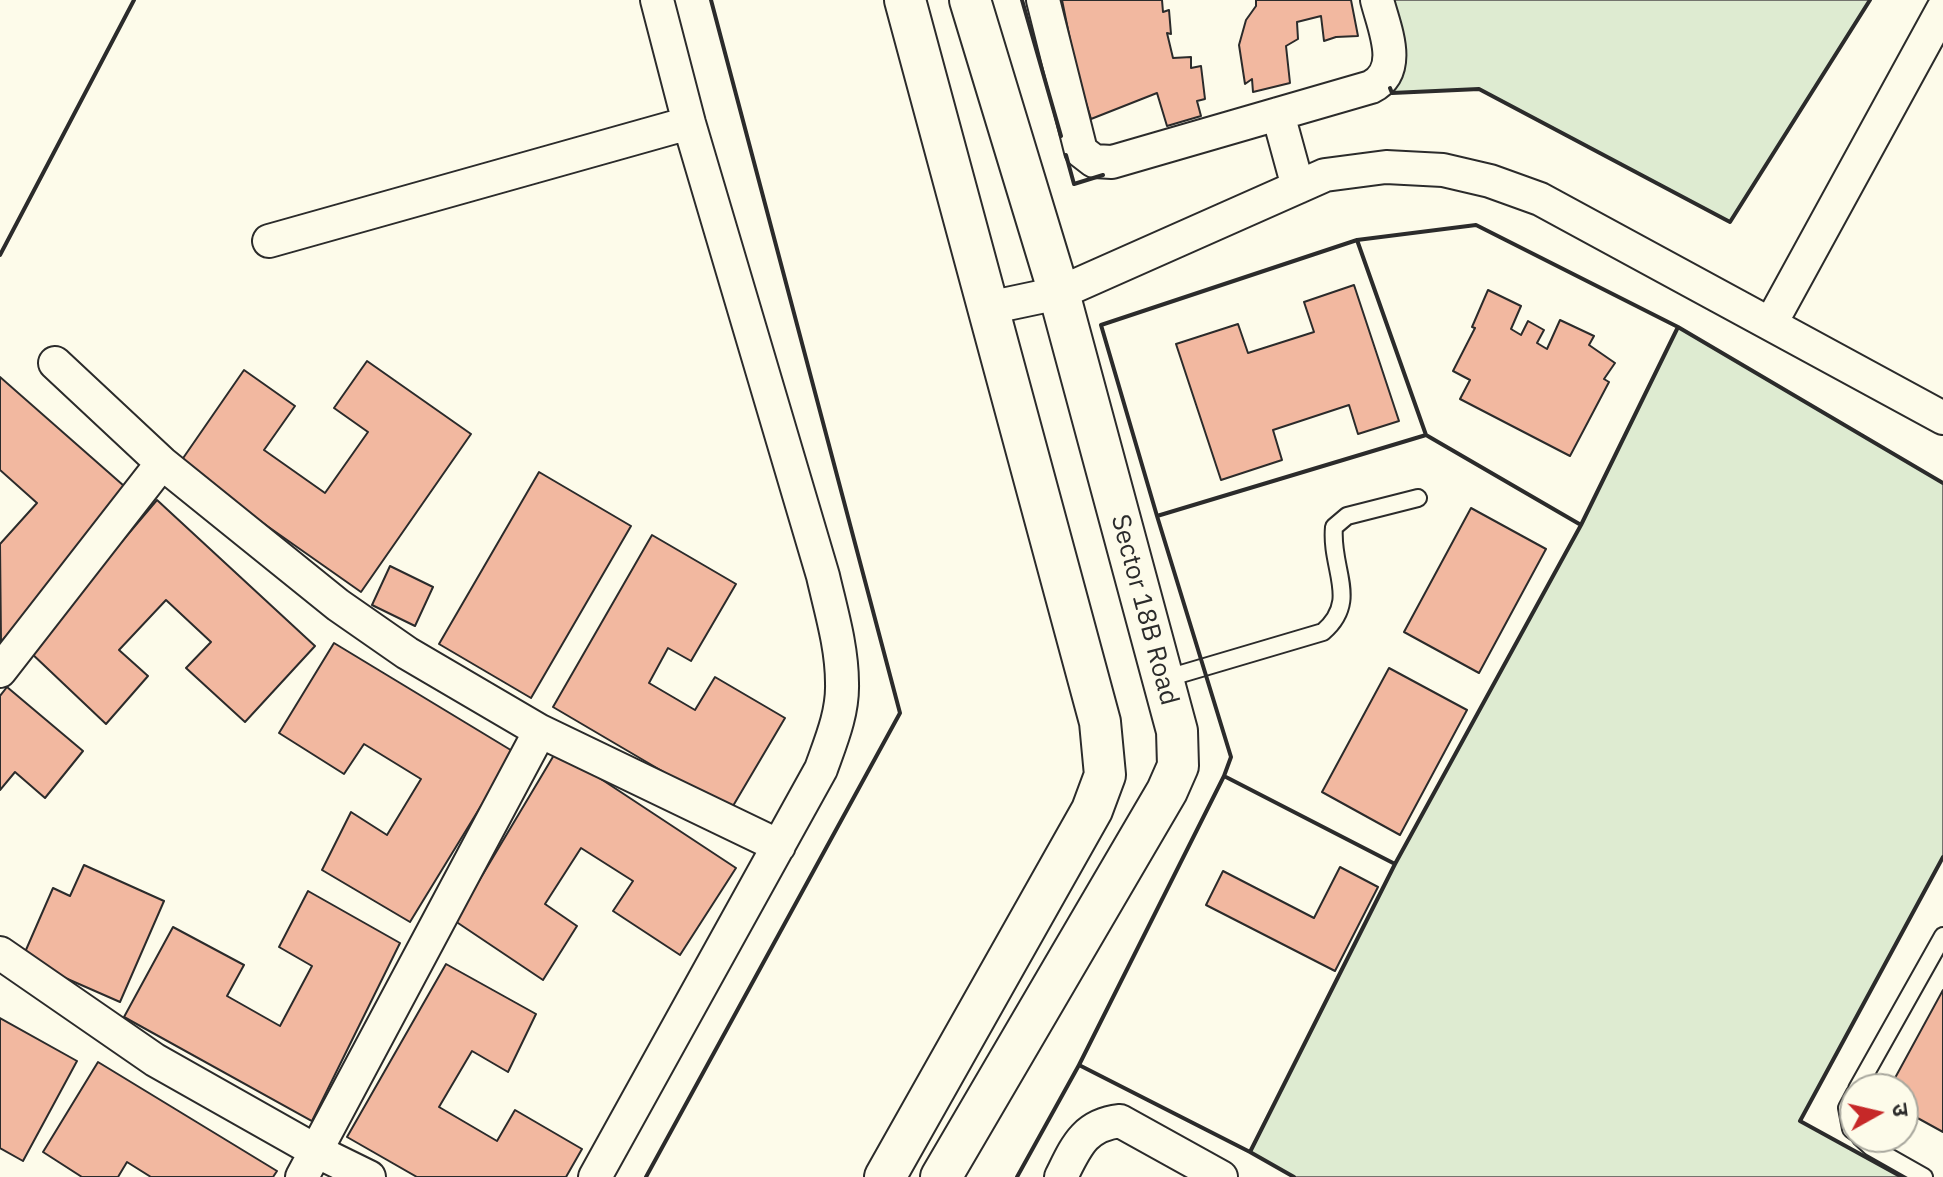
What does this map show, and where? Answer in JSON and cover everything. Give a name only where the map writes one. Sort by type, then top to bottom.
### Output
[{"type":"street","points":[[595,1177],[821,769],[837,724],[842,684],[838,647],[823,576],[689,123],[657,0]]},
{"type":"street","points":[[885,1177],[1092,810],[1105,775],[1100,722],[905,0]]},
{"type":"street","name":"Sector 18B Road","points":[[941,1177],[1167,791],[1178,766],[1177,731],[1059,293],[970,0]]},
{"type":"street","points":[[1043,0],[1081,151],[1094,161],[1112,162],[1371,87],[1382,81],[1389,70],[1389,46],[1377,0]]},
{"type":"street","points":[[1771,323],[1943,9]]},
{"type":"street","points":[[1278,114],[1298,187]]},
{"type":"street","points":[[269,241],[689,123]]},
{"type":"street","points":[[988,308],[1059,293],[1325,175],[1386,167],[1443,170],[1490,181],[1540,199],[1943,418]]},
{"type":"street","points":[[55,363],[162,463],[338,605],[407,653],[540,731],[779,846]]},
{"type":"street","points":[[0,671],[162,463]]},
{"type":"street","points":[[309,1164],[540,731]]},
{"type":"street","points":[[0,953],[309,1164],[369,1177]]},
{"type":"street","points":[[1061,1177],[1077,1146],[1093,1128],[1120,1121],[1221,1177]]},
{"type":"lane","points":[[1163,680],[1323,632],[1336,621],[1343,603],[1332,545],[1334,527],[1347,516],[1418,498]]},
{"type":"lane","points":[[1866,1073],[1943,936]]},
{"type":"lane","points":[[1882,1153],[1924,1177]]},
{"type":"green space","points":[[1365,0],[1870,0],[1730,222],[1479,89],[1392,93]]},
{"type":"green space","points":[[1678,327],[1943,483],[1943,857],[1800,1121],[1839,1142],[1839,1153],[1858,1153],[1902,1177],[1294,1177],[1250,1152],[1395,864],[1581,525]]},
{"type":"building","points":[[1062,0],[1162,0],[1163,12],[1169,10],[1171,34],[1167,33],[1173,58],[1191,57],[1191,68],[1201,66],[1205,99],[1197,101],[1201,116],[1167,126],[1157,93],[1091,119],[1077,74]]},
{"type":"building","points":[[1256,0],[1351,0],[1358,36],[1324,41],[1321,16],[1297,22],[1298,39],[1286,46],[1290,83],[1253,92],[1252,79],[1245,84],[1239,45]]},
{"type":"building","points":[[1354,285],[1399,421],[1358,434],[1349,405],[1273,430],[1282,460],[1221,480],[1176,344],[1238,324],[1248,353],[1314,332],[1304,302]]},
{"type":"building","points":[[1488,290],[1521,306],[1511,329],[1521,335],[1528,321],[1544,330],[1537,343],[1547,349],[1560,320],[1594,336],[1589,345],[1615,363],[1604,379],[1609,382],[1570,456],[1460,399],[1470,380],[1453,371],[1475,328],[1472,327]]},
{"type":"building","points":[[367,361],[471,434],[361,592],[179,464],[244,370],[295,406],[264,450],[325,493],[368,432],[334,408]]},
{"type":"building","points":[[0,377],[132,493],[1,642],[0,544],[37,503],[0,470]]},
{"type":"building","points":[[539,472],[631,526],[531,698],[439,644]]},
{"type":"building","points":[[157,500],[315,646],[245,722],[186,668],[211,642],[166,600],[119,650],[148,676],[106,724],[29,651]]},
{"type":"building","points":[[1471,508],[1546,549],[1479,673],[1404,632]]},
{"type":"building","points":[[652,535],[736,584],[691,661],[668,648],[649,683],[695,710],[715,677],[785,718],[730,811],[553,707]]},
{"type":"building","points":[[390,566],[433,587],[415,626],[372,605]]},
{"type":"building","points":[[334,643],[514,752],[410,922],[322,870],[351,812],[387,835],[421,779],[364,744],[344,774],[279,733]]},
{"type":"building","points":[[1389,668],[1467,710],[1400,835],[1322,792]]},
{"type":"building","points":[[7,687],[83,751],[45,798],[15,772],[0,790],[0,696]]},
{"type":"building","points":[[557,750],[736,868],[680,955],[613,911],[633,881],[581,848],[545,904],[577,926],[543,980],[455,921]]},
{"type":"building","points":[[84,865],[164,901],[120,1002],[22,959],[53,888],[70,896]]},
{"type":"building","points":[[1340,867],[1378,887],[1335,971],[1206,905],[1223,871],[1314,918]]},
{"type":"building","points":[[308,891],[400,943],[312,1121],[124,1017],[173,927],[244,965],[227,996],[280,1026],[312,966],[279,947]]},
{"type":"building","points":[[446,964],[536,1014],[508,1072],[472,1051],[439,1107],[497,1141],[515,1110],[582,1149],[566,1177],[417,1177],[347,1137]]},
{"type":"building","points":[[1943,990],[1943,1132],[1919,1119],[1919,1073],[1898,1073]]},
{"type":"building","points":[[0,1018],[77,1061],[23,1161],[0,1148]]},
{"type":"building","points":[[98,1062],[277,1171],[273,1177],[151,1177],[127,1162],[118,1177],[82,1177],[43,1152]]},
{"type":"wall","points":[[0,255],[134,0]]},
{"type":"wall","points":[[646,1177],[900,713],[711,0]]},
{"type":"wall","points":[[1022,0],[1061,136]]},
{"type":"wall","points":[[1390,88],[1392,93],[1479,89],[1730,222],[1870,0]]},
{"type":"wall","points":[[1066,155],[1074,184],[1103,175]]},
{"type":"wall","points":[[1476,225],[1678,327],[1581,525],[1426,435],[1357,240],[1476,225]]},
{"type":"wall","points":[[1357,240],[1426,435],[1157,516],[1101,325],[1357,240]]},
{"type":"wall","points":[[1581,525],[1678,327],[1943,483]]},
{"type":"wall","points":[[1426,435],[1581,525],[1395,864],[1224,776],[1231,757],[1157,516],[1426,435]]},
{"type":"wall","points":[[1224,776],[1395,864],[1250,1152],[1079,1065],[1224,776]]},
{"type":"wall","points":[[1902,1177],[1800,1121],[1943,857]]},
{"type":"wall","points":[[1294,1177],[1250,1152],[1396,862]]},
{"type":"wall","points":[[1017,1177],[1079,1065]]}]
